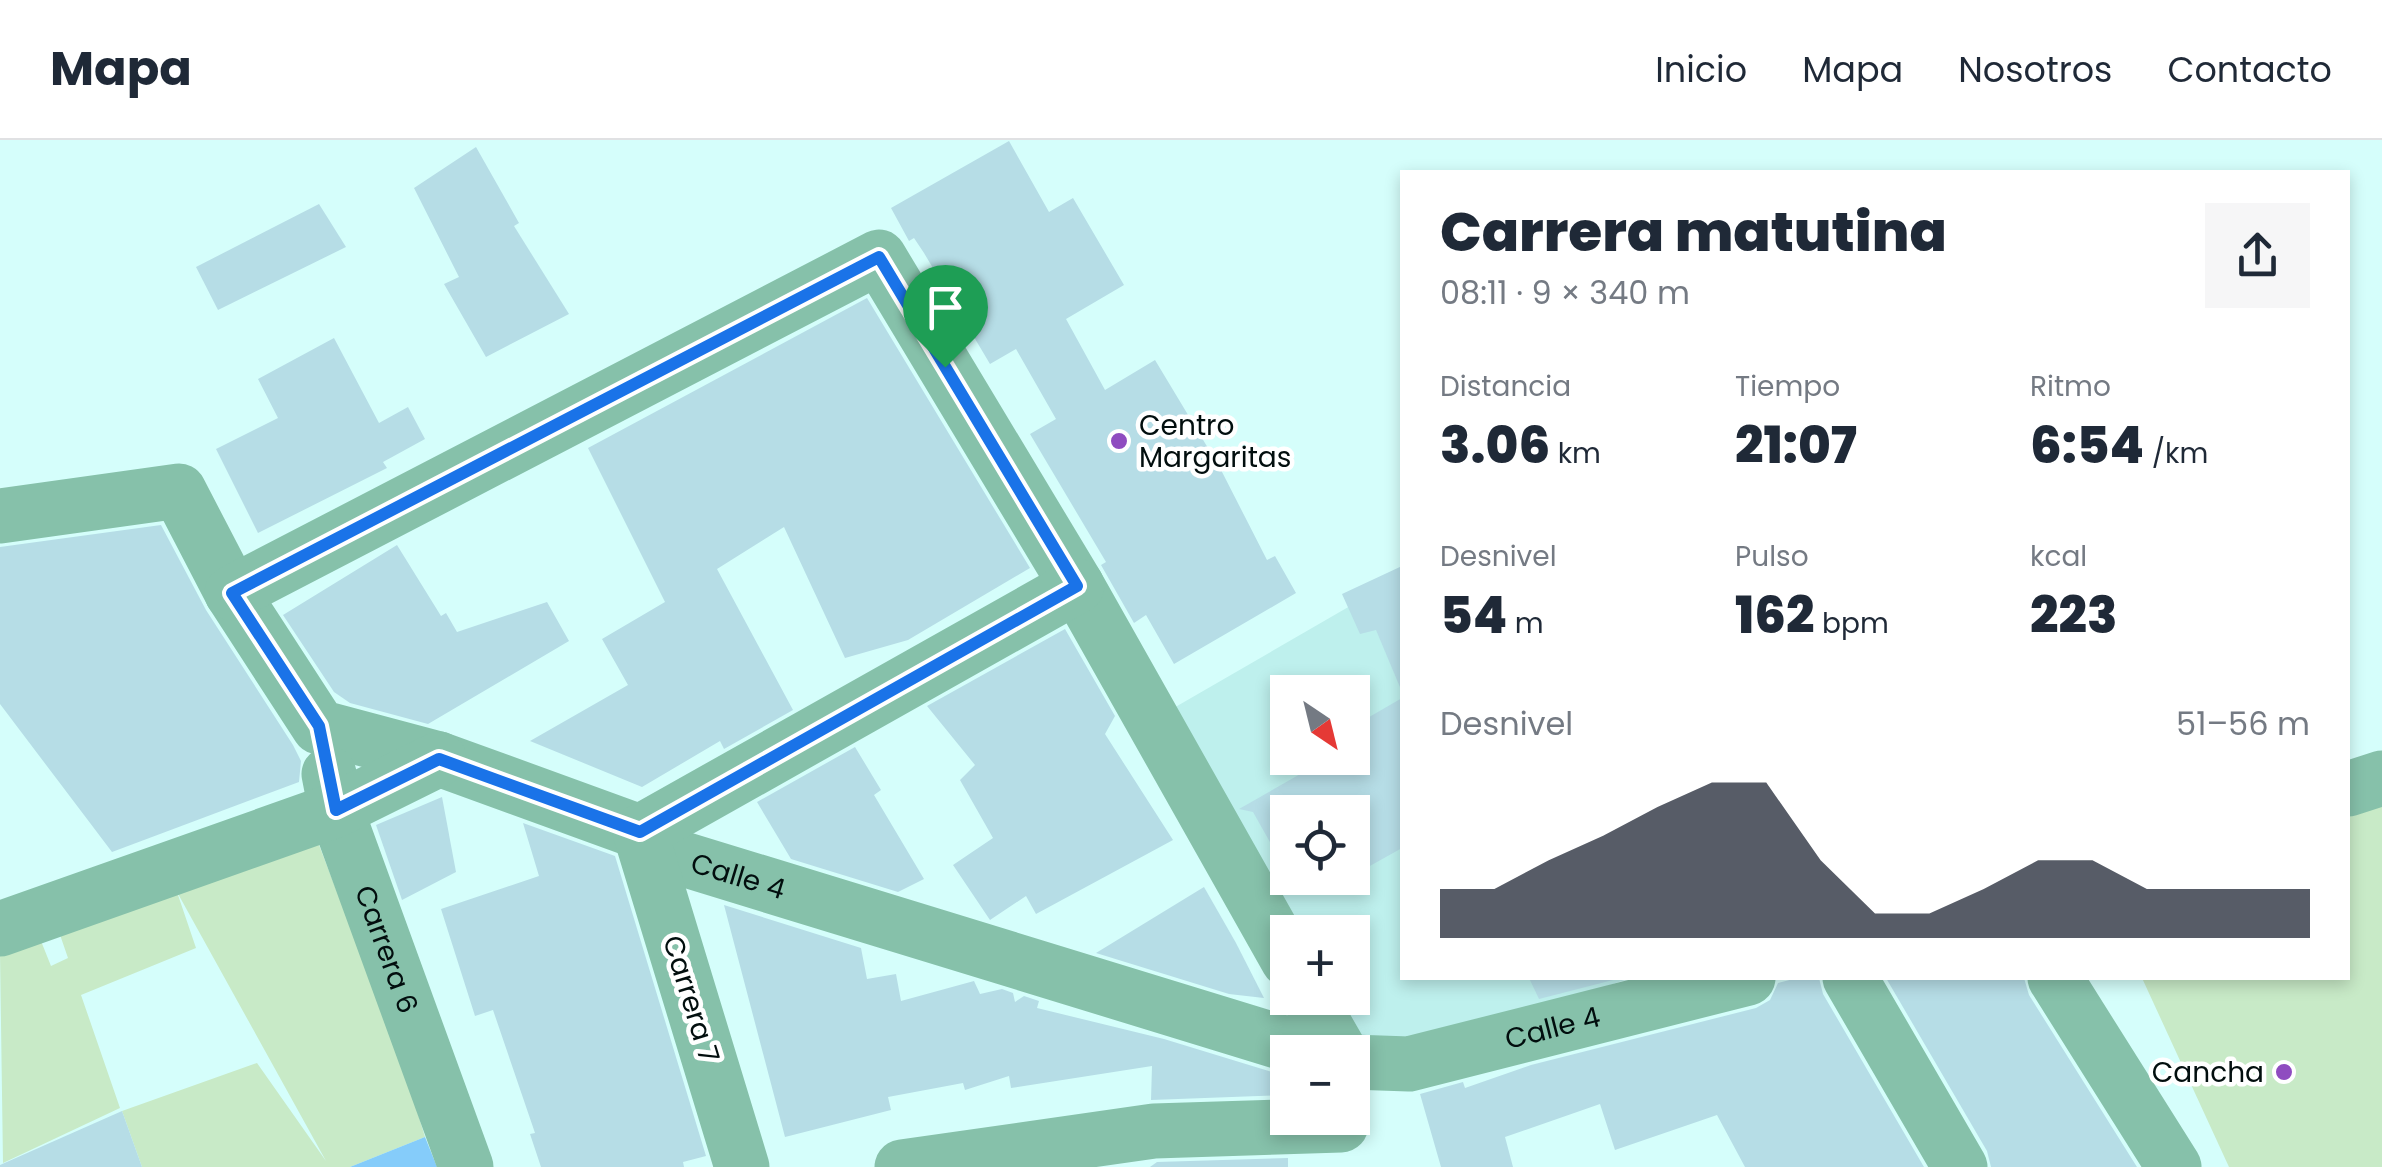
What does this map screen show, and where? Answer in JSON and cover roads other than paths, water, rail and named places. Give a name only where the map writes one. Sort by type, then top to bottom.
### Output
[{"type":"street","points":[[232,593],[879,257],[1077,586],[1270,928]]},
{"type":"street","points":[[0,516],[178,491],[232,593],[319,726]]},
{"type":"street","points":[[640,832],[1077,586]]},
{"type":"street","name":"Calle 4","points":[[319,726],[439,759],[640,832],[680,858],[1270,1039]]},
{"type":"street","name":"Carrera 6","points":[[319,726],[336,810],[466,1167]]},
{"type":"street","points":[[0,929],[336,810],[439,759]]},
{"type":"street","points":[[2350,788],[2382,778]]},
{"type":"street","name":"Carrera 7","points":[[640,832],[742,1167]]},
{"type":"street","name":"Calle 4","points":[[1370,1063],[1410,1064],[1740,980]]},
{"type":"street","points":[[1851,980],[1960,1167]]},
{"type":"street","points":[[2056,980],[2174,1167]]},
{"type":"street","points":[[902,1167],[1058,1155],[1154,1131],[1344,1136]]},
{"type":"water","points":[[425,1137],[437,1167],[350,1167]]},
{"type":"place","name":"Centro Margaritas","points":[[1119,441]]},
{"type":"place","name":"Cancha","points":[[2284,1072]]}]
